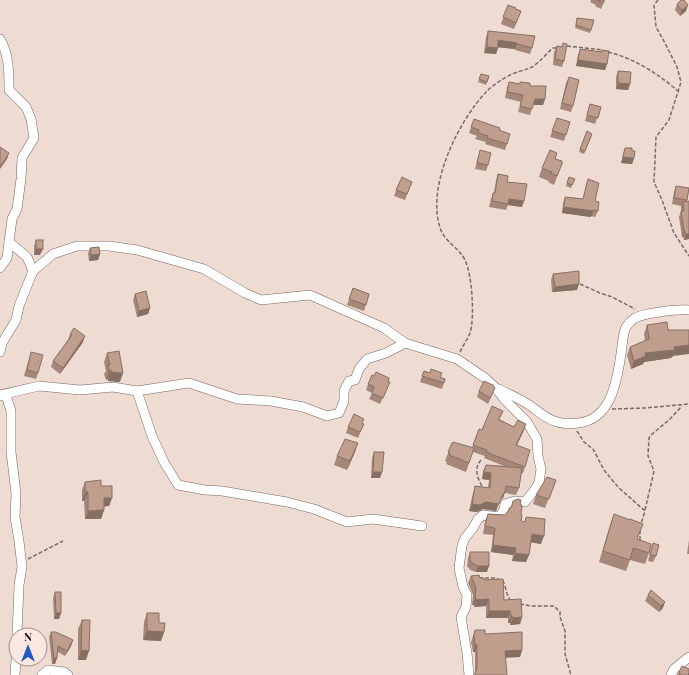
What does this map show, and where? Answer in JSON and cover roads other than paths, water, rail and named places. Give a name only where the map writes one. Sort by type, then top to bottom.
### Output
[{"type":"street","points":[[0,39],[6,49],[9,90],[26,108],[31,119],[34,138],[22,158],[17,209],[12,219],[7,258],[0,268]]},
{"type":"street","points":[[9,242],[27,257],[33,271]]},
{"type":"street","points":[[0,352],[2,343],[16,320],[19,306],[33,271],[53,254],[77,246],[109,246],[137,250],[204,269],[244,294],[261,300],[310,295],[384,328],[405,343],[456,359],[485,378],[527,422],[534,433],[537,439],[538,456],[541,469],[539,483],[534,492],[525,502],[505,504],[504,510],[499,517],[484,515],[478,519],[462,545],[459,568],[466,595],[466,607],[462,617],[469,675]]},
{"type":"street","points":[[496,388],[526,403],[539,414],[554,422],[570,424],[587,422],[598,416],[604,409],[618,371],[626,328],[634,318],[682,309],[689,310]]},
{"type":"street","points":[[0,395],[39,386],[80,390],[113,387],[137,391],[189,383],[237,399],[277,402],[303,408],[327,416],[339,413],[344,401],[344,391],[349,381],[354,380],[359,369],[367,359],[386,353],[405,343]]},
{"type":"street","points":[[137,391],[152,436],[164,462],[178,485],[287,502],[314,508],[347,522],[373,519],[422,526]]},
{"type":"street","points":[[0,395],[6,395],[11,411],[11,452],[16,493],[15,517],[22,563],[19,585],[17,627]]},
{"type":"street","points":[[670,675],[674,669],[681,665],[689,657]]},
{"type":"street","points":[[42,675],[48,670],[64,672],[68,675]]}]
